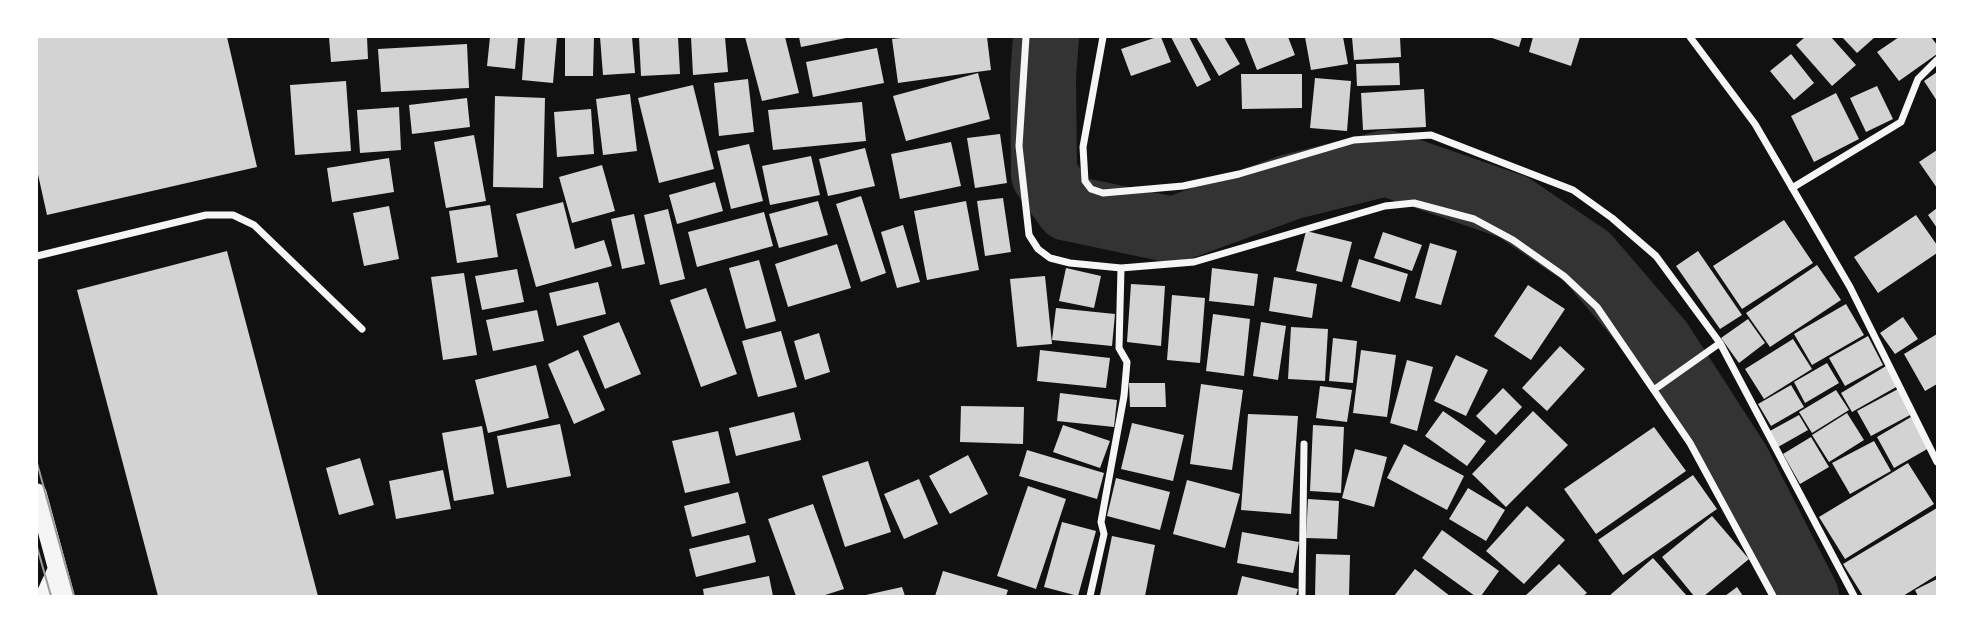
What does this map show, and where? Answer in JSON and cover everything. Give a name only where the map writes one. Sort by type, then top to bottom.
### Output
[{"type":"highway","points":[[37,493],[65,596]]},
{"type":"highway","points":[[46,596],[57,570]]},
{"type":"street","points":[[1026,37],[1019,146],[1029,235],[1038,249],[1050,258],[1070,263],[1121,268],[1194,262],[1385,206],[1414,203],[1474,219],[1513,240],[1564,276],[1597,307],[1690,443],[1773,596]]},
{"type":"street","points":[[1103,37],[1083,147],[1085,181],[1091,189],[1103,193],[1183,186],[1239,174],[1354,140],[1431,135],[1573,190],[1612,218],[1656,256],[1720,343],[1854,596]]},
{"type":"street","points":[[1690,37],[1755,124],[1850,287],[1937,462]]},
{"type":"street","points":[[1792,188],[1901,122],[1918,79],[1937,60]]},
{"type":"street","points":[[37,256],[206,215],[233,215],[254,225],[362,329]]},
{"type":"street","points":[[1090,596],[1104,534],[1101,522],[1124,396],[1126,362],[1119,348],[1121,268]]},
{"type":"street","points":[[1655,389],[1720,343]]},
{"type":"street","points":[[1302,596],[1304,444]]},
{"type":"building","points":[[37,37],[227,37],[257,167],[47,215],[37,170]]},
{"type":"building","points":[[329,37],[367,37],[368,59],[331,62]]},
{"type":"building","points":[[490,37],[518,37],[515,69],[487,66]]},
{"type":"building","points":[[525,37],[557,37],[553,83],[522,80]]},
{"type":"building","points":[[565,37],[594,37],[593,76],[565,76]]},
{"type":"building","points":[[600,37],[632,37],[635,73],[603,75]]},
{"type":"building","points":[[639,37],[678,37],[680,74],[641,76]]},
{"type":"building","points":[[691,37],[725,37],[728,72],[693,75]]},
{"type":"building","points":[[745,37],[785,37],[799,93],[762,101]]},
{"type":"building","points":[[799,37],[846,37],[846,38],[801,47]]},
{"type":"building","points":[[987,37],[991,70],[898,83],[892,39]]},
{"type":"building","points":[[1161,37],[1171,62],[1131,76],[1121,49]]},
{"type":"building","points":[[1171,37],[1189,37],[1211,80],[1197,87]]},
{"type":"building","points":[[1196,37],[1224,37],[1240,64],[1219,76]]},
{"type":"building","points":[[1244,37],[1288,37],[1295,55],[1257,70]]},
{"type":"building","points":[[1305,37],[1343,37],[1348,64],[1311,70]]},
{"type":"building","points":[[1352,37],[1400,37],[1401,57],[1354,60]]},
{"type":"building","points":[[1489,37],[1522,37],[1519,47]]},
{"type":"building","points":[[1533,37],[1580,37],[1571,66],[1529,52]]},
{"type":"building","points":[[1805,37],[1831,37],[1856,65],[1832,86],[1796,45]]},
{"type":"building","points":[[1842,37],[1875,37],[1857,53]]},
{"type":"building","points":[[1899,37],[1931,37],[1937,45],[1937,54],[1899,81],[1877,52]]},
{"type":"building","points":[[467,44],[469,88],[381,92],[378,49]]},
{"type":"building","points":[[877,48],[884,83],[813,97],[806,62]]},
{"type":"building","points":[[1791,54],[1814,83],[1794,100],[1770,71]]},
{"type":"building","points":[[1399,63],[1400,85],[1357,86],[1356,64]]},
{"type":"building","points":[[1937,72],[1937,101],[1924,81]]},
{"type":"building","points":[[978,73],[990,119],[906,141],[893,96]]},
{"type":"building","points":[[1241,74],[1302,74],[1302,108],[1242,109]]},
{"type":"building","points":[[1315,78],[1351,81],[1347,131],[1310,128]]},
{"type":"building","points":[[748,79],[754,132],[719,136],[714,83]]},
{"type":"building","points":[[346,81],[351,151],[295,155],[290,85]]},
{"type":"building","points":[[693,85],[714,169],[659,183],[638,98]]},
{"type":"building","points":[[1877,86],[1893,119],[1866,132],[1850,98]]},
{"type":"building","points":[[1424,89],[1426,127],[1363,130],[1361,93]]},
{"type":"building","points":[[1836,93],[1859,139],[1814,162],[1791,116]]},
{"type":"building","points":[[630,94],[637,151],[603,155],[596,99]]},
{"type":"building","points":[[495,96],[545,98],[543,188],[493,187]]},
{"type":"building","points":[[467,98],[470,127],[412,134],[409,105]]},
{"type":"building","points":[[862,102],[866,141],[773,150],[768,110]]},
{"type":"building","points":[[399,107],[401,150],[360,153],[357,110]]},
{"type":"building","points":[[591,109],[594,154],[557,157],[554,112]]},
{"type":"building","points":[[1000,134],[1007,183],[975,188],[967,138]]},
{"type":"building","points":[[474,135],[486,201],[446,208],[434,142]]},
{"type":"building","points":[[951,142],[961,186],[900,199],[891,154]]},
{"type":"building","points":[[749,144],[763,201],[731,209],[717,151]]},
{"type":"building","points":[[865,148],[875,186],[828,196],[819,159]]},
{"type":"building","points":[[1937,150],[1937,188],[1919,162]]},
{"type":"building","points":[[811,156],[820,195],[770,205],[762,166]]},
{"type":"building","points":[[389,158],[394,192],[332,202],[327,168]]},
{"type":"building","points":[[602,165],[615,211],[572,223],[559,177]]},
{"type":"building","points":[[715,182],[723,211],[677,224],[669,195]]},
{"type":"building","points":[[861,196],[886,273],[861,282],[836,204]]},
{"type":"building","points":[[1003,198],[1011,252],[985,256],[977,201]]},
{"type":"building","points":[[818,201],[828,235],[779,248],[769,214]]},
{"type":"building","points":[[966,201],[979,270],[927,280],[914,211]]},
{"type":"building","points":[[563,202],[575,249],[604,240],[612,266],[536,287],[516,214]]},
{"type":"building","points":[[490,205],[498,257],[457,263],[449,211]]},
{"type":"building","points":[[389,206],[399,259],[364,266],[353,213]]},
{"type":"building","points":[[1937,208],[1937,228],[1928,215]]},
{"type":"building","points":[[668,209],[685,279],[660,285],[644,215]]},
{"type":"building","points":[[764,212],[773,246],[697,267],[688,232]]},
{"type":"building","points":[[634,214],[645,264],[622,269],[611,219]]},
{"type":"building","points":[[1916,215],[1937,245],[1937,253],[1878,293],[1854,257]]},
{"type":"building","points":[[1784,220],[1813,263],[1742,309],[1713,266]]},
{"type":"building","points":[[903,225],[920,282],[897,288],[881,232]]},
{"type":"building","points":[[1306,231],[1352,242],[1342,282],[1296,271]]},
{"type":"building","points":[[1383,232],[1422,245],[1412,271],[1374,258]]},
{"type":"building","points":[[1430,243],[1457,251],[1441,305],[1415,298]]},
{"type":"building","points":[[837,244],[851,288],[788,307],[775,264]]},
{"type":"building","points":[[227,251],[318,596],[158,596],[77,290]]},
{"type":"building","points":[[1698,251],[1742,315],[1720,329],[1676,266]]},
{"type":"building","points":[[1359,259],[1408,274],[1400,302],[1351,287]]},
{"type":"building","points":[[759,260],[776,321],[746,329],[729,268]]},
{"type":"building","points":[[1817,265],[1841,300],[1770,347],[1746,313]]},
{"type":"building","points":[[1066,268],[1101,276],[1094,308],[1059,301]]},
{"type":"building","points":[[1212,268],[1258,274],[1254,306],[1209,301]]},
{"type":"building","points":[[517,269],[524,302],[482,310],[475,276]]},
{"type":"building","points":[[464,273],[477,355],[443,360],[431,277]]},
{"type":"building","points":[[1045,276],[1052,344],[1017,347],[1010,279]]},
{"type":"building","points":[[1274,277],[1317,284],[1312,318],[1269,311]]},
{"type":"building","points":[[598,282],[606,314],[557,326],[549,293]]},
{"type":"building","points":[[1131,284],[1165,286],[1161,346],[1127,342]]},
{"type":"building","points":[[1528,285],[1565,309],[1531,360],[1494,336]]},
{"type":"building","points":[[706,288],[737,374],[701,387],[670,300]]},
{"type":"building","points":[[1172,295],[1205,298],[1200,363],[1167,360]]},
{"type":"building","points":[[1846,304],[1864,335],[1812,365],[1794,334]]},
{"type":"building","points":[[1056,308],[1115,314],[1112,346],[1052,340]]},
{"type":"building","points":[[537,310],[544,341],[493,351],[486,320]]},
{"type":"building","points":[[1213,314],[1250,319],[1244,376],[1206,371]]},
{"type":"building","points":[[1903,317],[1918,339],[1895,354],[1880,333]]},
{"type":"building","points":[[1748,319],[1765,343],[1739,363],[1721,338]]},
{"type":"building","points":[[619,322],[641,374],[605,389],[583,336]]},
{"type":"building","points":[[1261,322],[1286,326],[1278,380],[1253,376]]},
{"type":"building","points":[[1291,327],[1328,329],[1325,381],[1288,379]]},
{"type":"building","points":[[781,331],[797,387],[758,397],[742,341]]},
{"type":"building","points":[[819,333],[830,372],[805,380],[794,341]]},
{"type":"building","points":[[1937,334],[1937,384],[1925,391],[1904,354]]},
{"type":"building","points":[[1868,336],[1883,365],[1845,386],[1829,358]]},
{"type":"building","points":[[1333,338],[1357,341],[1353,383],[1329,381]]},
{"type":"building","points":[[1793,339],[1812,369],[1764,399],[1745,369]]},
{"type":"building","points":[[1560,346],[1585,369],[1547,411],[1522,388]]},
{"type":"building","points":[[578,350],[605,410],[574,424],[548,364]]},
{"type":"building","points":[[1040,350],[1110,358],[1106,388],[1037,381]]},
{"type":"building","points":[[1361,350],[1396,355],[1387,417],[1353,413]]},
{"type":"building","points":[[1456,355],[1488,370],[1466,416],[1434,401]]},
{"type":"building","points":[[1407,360],[1433,367],[1417,431],[1390,423]]},
{"type":"building","points":[[1827,363],[1839,383],[1805,403],[1794,382]]},
{"type":"building","points":[[536,365],[549,418],[488,433],[475,380]]},
{"type":"building","points":[[1886,366],[1898,386],[1852,412],[1841,393]]},
{"type":"building","points":[[1129,383],[1165,383],[1166,407],[1130,407]]},
{"type":"building","points":[[1201,384],[1243,390],[1232,470],[1190,464]]},
{"type":"building","points":[[1791,385],[1804,407],[1771,426],[1758,404]]},
{"type":"building","points":[[1320,386],[1352,390],[1347,422],[1316,418]]},
{"type":"building","points":[[1503,388],[1522,407],[1496,435],[1476,416]]},
{"type":"building","points":[[1898,389],[1912,414],[1871,436],[1857,411]]},
{"type":"building","points":[[1836,390],[1849,410],[1812,433],[1799,412]]},
{"type":"building","points":[[1060,393],[1117,400],[1114,427],[1057,421]]},
{"type":"building","points":[[961,406],[1024,407],[1023,444],[960,442]]},
{"type":"building","points":[[1443,411],[1486,441],[1467,466],[1425,436]]},
{"type":"building","points":[[1533,411],[1568,445],[1506,507],[1472,474]]},
{"type":"building","points":[[794,412],[801,440],[736,456],[729,428]]},
{"type":"building","points":[[1847,413],[1864,440],[1829,462],[1812,435]]},
{"type":"building","points":[[1248,414],[1298,416],[1291,514],[1241,510]]},
{"type":"building","points":[[1799,415],[1808,430],[1778,447],[1768,432]]},
{"type":"building","points":[[1911,417],[1929,448],[1894,468],[1877,437]]},
{"type":"building","points":[[1132,423],[1184,435],[1173,481],[1121,469]]},
{"type":"building","points":[[560,424],[571,476],[507,488],[497,436]]},
{"type":"building","points":[[1063,425],[1110,441],[1100,468],[1053,452]]},
{"type":"building","points":[[1313,425],[1344,427],[1341,493],[1310,491]]},
{"type":"building","points":[[482,426],[494,494],[454,501],[442,433]]},
{"type":"building","points":[[1654,427],[1686,471],[1596,534],[1564,489]]},
{"type":"building","points":[[718,431],[730,483],[685,493],[672,441]]},
{"type":"building","points":[[1811,437],[1829,467],[1800,484],[1783,454]]},
{"type":"building","points":[[1874,441],[1891,471],[1850,494],[1832,463]]},
{"type":"building","points":[[1404,444],[1464,476],[1447,510],[1387,478]]},
{"type":"building","points":[[1355,449],[1387,457],[1374,507],[1342,498]]},
{"type":"building","points":[[1027,450],[1104,473],[1097,499],[1019,476]]},
{"type":"building","points":[[968,455],[988,494],[950,514],[929,476]]},
{"type":"building","points":[[360,458],[374,505],[339,515],[326,468]]},
{"type":"building","points":[[868,461],[891,532],[845,547],[822,476]]},
{"type":"building","points":[[1908,463],[1934,504],[1845,559],[1819,517]]},
{"type":"building","points":[[443,470],[451,509],[396,519],[389,481]]},
{"type":"building","points":[[1693,475],[1717,509],[1623,575],[1598,540]]},
{"type":"building","points":[[1116,478],[1170,492],[1160,530],[1107,516]]},
{"type":"building","points":[[919,479],[938,524],[904,539],[884,494]]},
{"type":"building","points":[[1187,480],[1240,494],[1225,548],[1173,534]]},
{"type":"building","points":[[1028,486],[1066,499],[1036,589],[997,576]]},
{"type":"building","points":[[1468,488],[1505,510],[1486,541],[1449,519]]},
{"type":"building","points":[[738,492],[746,523],[692,537],[684,506]]},
{"type":"building","points":[[1308,499],[1339,501],[1337,539],[1306,538]]},
{"type":"building","points":[[813,504],[844,589],[822,596],[796,596],[768,519]]},
{"type":"building","points":[[1527,506],[1565,540],[1524,584],[1486,551]]},
{"type":"building","points":[[1937,508],[1937,575],[1903,596],[1863,596],[1843,564]]},
{"type":"building","points":[[1712,516],[1749,559],[1704,596],[1694,596],[1662,557]]},
{"type":"building","points":[[1062,522],[1096,531],[1078,596],[1044,587]]},
{"type":"building","points":[[1442,530],[1499,571],[1481,596],[1475,596],[1422,558]]},
{"type":"building","points":[[1242,532],[1299,542],[1293,573],[1237,563]]},
{"type":"building","points":[[749,535],[756,562],[696,577],[689,549]]},
{"type":"building","points":[[1112,536],[1155,545],[1145,596],[1100,595]]},
{"type":"building","points":[[1316,554],[1350,555],[1349,596],[1315,596]]},
{"type":"building","points":[[1653,558],[1687,596],[1609,596]]},
{"type":"building","points":[[1559,564],[1587,593],[1583,596],[1525,596]]},
{"type":"building","points":[[1415,569],[1450,596],[1394,596]]},
{"type":"building","points":[[943,571],[1008,590],[1006,596],[935,596]]},
{"type":"building","points":[[769,576],[773,596],[704,596],[703,589]]},
{"type":"building","points":[[1242,576],[1298,589],[1296,596],[1237,596]]},
{"type":"building","points":[[1937,579],[1937,596],[1918,596],[1915,590]]},
{"type":"building","points":[[902,587],[905,596],[866,596],[866,595]]},
{"type":"building","points":[[1737,587],[1743,596],[1725,596]]},
{"type":"waterway","points":[[1046,37],[1043,77],[1044,175],[1068,208],[1173,230],[1290,187],[1386,163],[1513,207],[1587,257],[1660,342],[1738,463],[1806,596]]},
{"type":"tram line","points":[[37,463],[74,596]]},
{"type":"tram line","points":[[37,547],[51,596]]}]
